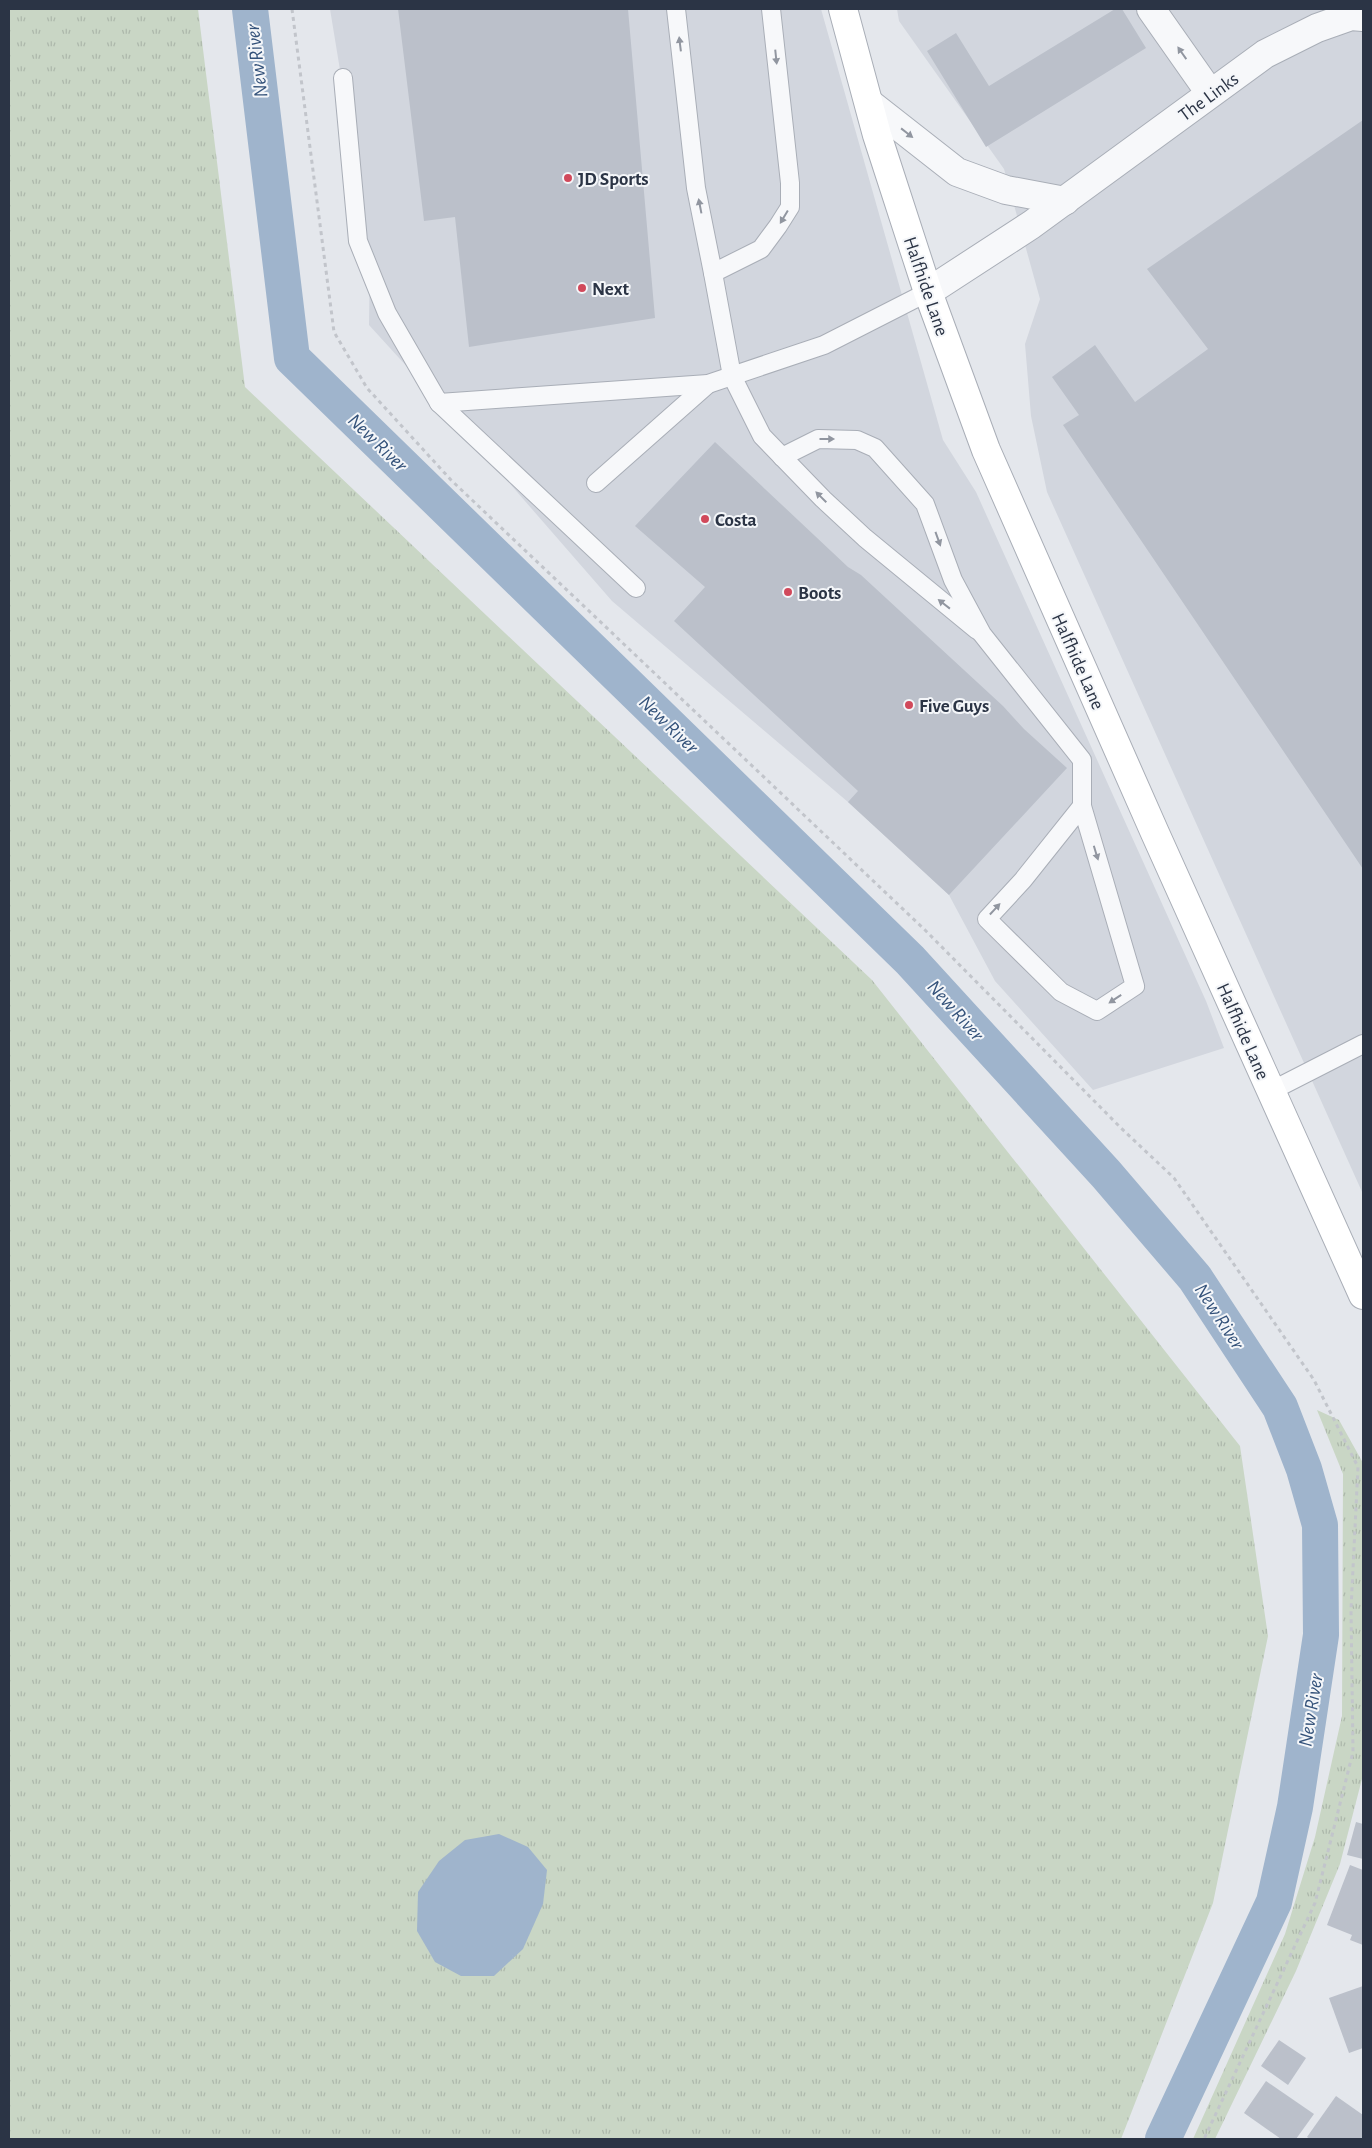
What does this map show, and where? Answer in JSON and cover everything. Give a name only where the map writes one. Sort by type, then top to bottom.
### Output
[{"type":"main road","name":"Halfhide Lane","points":[[843,9],[868,103],[928,292],[986,450],[1363,1295]]},
{"type":"street","points":[[1151,9],[1210,93]]},
{"type":"street","name":"The Links","points":[[928,292],[1031,225],[1266,54],[1316,28],[1351,16],[1363,17]]},
{"type":"street","points":[[868,103],[958,172],[1006,190],[1064,201]]},
{"type":"lane","points":[[676,9],[696,188],[732,376],[762,436],[782,457],[865,538],[982,634]]},
{"type":"lane","points":[[712,274],[761,249],[790,207],[790,183],[771,9]]},
{"type":"lane","points":[[343,78],[358,241],[367,268],[387,313],[439,403],[636,588]]},
{"type":"lane","points":[[439,403],[708,384],[824,345],[928,292]]},
{"type":"lane","points":[[596,483],[708,384]]},
{"type":"lane","points":[[782,457],[818,439],[857,440],[875,448],[925,504],[953,580],[982,634],[1082,760],[1082,806],[1135,986],[1097,1012],[1060,992],[987,919],[1023,880],[1082,806]]},
{"type":"lane","points":[[1271,1091],[1363,1044]]},
{"type":"path","points":[[292,9],[334,332],[367,388],[451,480],[925,930],[1120,1127],[1174,1178],[1314,1380],[1358,1467],[1352,1609],[1353,1752],[1315,1904],[1204,2139]]},
{"type":"shaded area","points":[[330,9],[821,9],[943,440],[976,492],[1206,1001],[1224,1048],[1093,1090],[995,981],[949,895],[848,802],[612,601],[430,392],[369,325],[370,253]]},
{"type":"shaded area","points":[[897,9],[1363,9],[1363,1194],[1047,492],[1031,416],[1025,344],[1040,299],[1004,169],[899,21]]},
{"type":"green space","points":[[9,9],[198,9],[245,387],[872,980],[1240,1446],[1268,1636],[1213,1903],[1121,2139],[9,2139]]},
{"type":"green space","points":[[1317,1410],[1339,1420],[1363,1463],[1363,1775],[1340,1864],[1296,1971],[1215,2139],[1193,2139],[1285,1934],[1315,1837],[1342,1716],[1343,1474]]},
{"type":"water","points":[[499,1834],[528,1847],[547,1870],[543,1904],[523,1949],[494,1976],[461,1976],[435,1962],[417,1931],[418,1892],[439,1861],[465,1840]]},
{"type":"building","points":[[398,9],[628,9],[655,318],[469,347],[455,217],[424,221]]},
{"type":"building","points":[[1115,9],[1122,9],[1146,48],[986,147],[927,51],[956,33],[989,86]]},
{"type":"building","points":[[1363,120],[1363,869],[1063,425],[1079,415],[1052,377],[1095,345],[1135,402],[1208,349],[1147,269]]},
{"type":"building","points":[[715,442],[848,567],[861,575],[1003,706],[1024,729],[1067,768],[949,895],[848,802],[858,791],[674,621],[705,587],[635,526]]},
{"type":"building","points":[[1356,1822],[1363,1824],[1363,1859],[1347,1855]]},
{"type":"building","points":[[1350,1865],[1363,1870],[1363,1945],[1350,1940],[1352,1935],[1327,1925]]},
{"type":"building","points":[[1363,1986],[1363,2048],[1349,2053],[1329,1998]]},
{"type":"building","points":[[1279,2040],[1306,2058],[1288,2085],[1261,2066]]},
{"type":"building","points":[[1266,2081],[1314,2114],[1296,2139],[1281,2139],[1244,2113]]},
{"type":"building","points":[[1336,2096],[1363,2115],[1363,2139],[1310,2139],[1307,2137]]},
{"type":"waterway","name":"New River","points":[[250,9],[292,358],[910,960],[1106,1174],[1195,1278],[1280,1407],[1304,1469],[1320,1525],[1321,1635],[1295,1807],[1274,1902],[1163,2139]]},
{"type":"place","name":"JD Sports","points":[[568,178]]},
{"type":"place","name":"Next","points":[[582,288]]},
{"type":"place","name":"Costa","points":[[705,519]]},
{"type":"place","name":"Boots","points":[[788,592]]},
{"type":"place","name":"Five Guys","points":[[909,705]]}]
